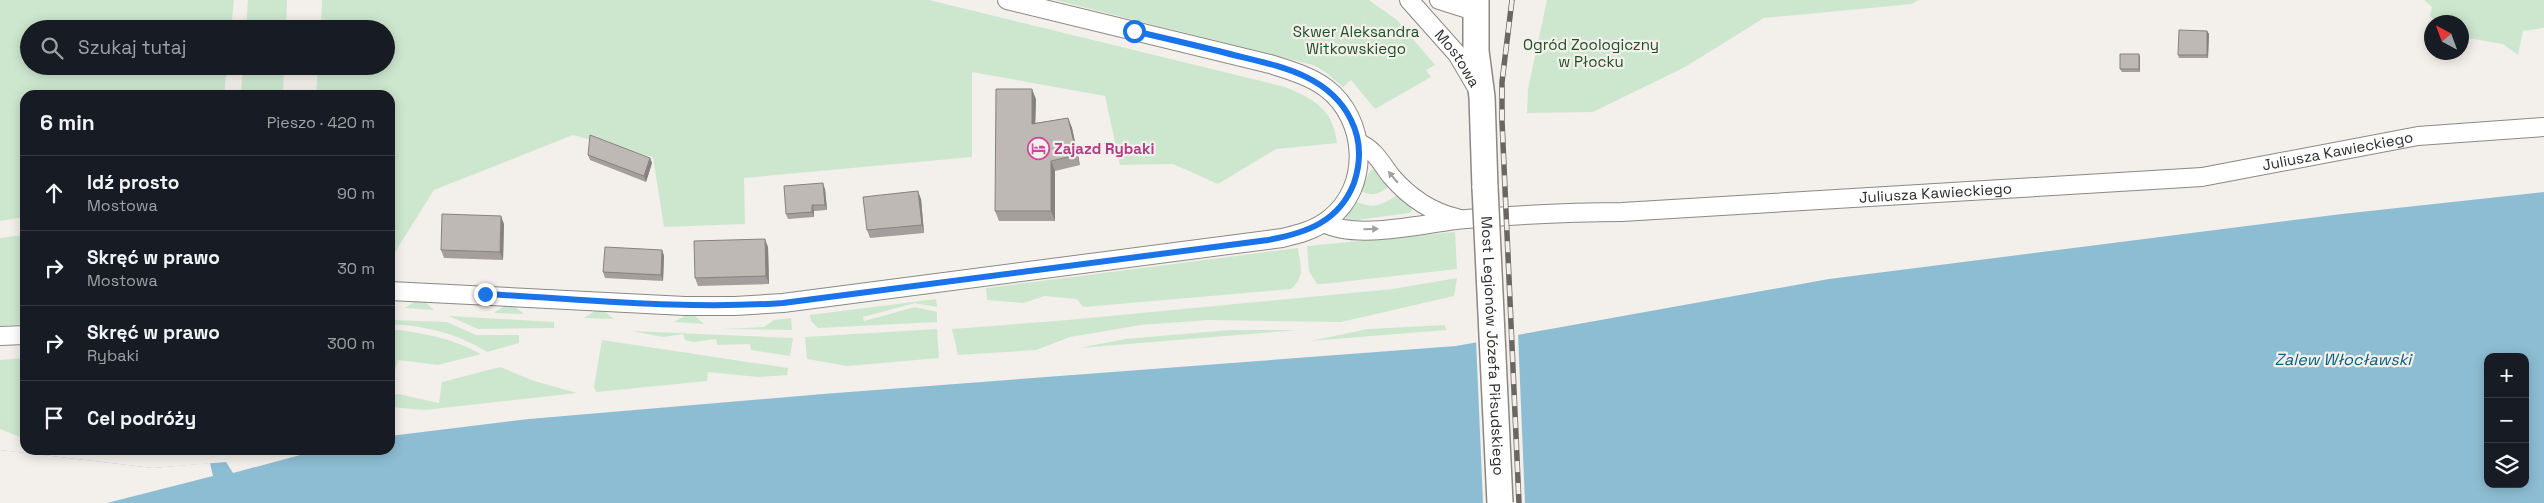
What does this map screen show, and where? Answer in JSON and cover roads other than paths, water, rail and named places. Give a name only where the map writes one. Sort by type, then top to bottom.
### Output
[{"type":"main road","name":"Mostowa","points":[[1475,5],[1482,96],[1485,188]]},
{"type":"main road","name":"Most Legionów Józefa Piłsudskiego","points":[[1485,188],[1500,503]]},
{"type":"street","points":[[395,291],[735,306],[841,296],[1268,240],[1298,234],[1324,223],[1338,210],[1351,189],[1358,170],[1359,143],[1354,126],[1339,101],[1326,88],[1304,76],[1261,62],[1007,0]]},
{"type":"street","name":"Mostowa","points":[[1409,0],[1457,54],[1482,96]]},
{"type":"street","name":"Mostowa","points":[[1439,0],[1475,5]]},
{"type":"street","name":"Juliusza Kawieckiego","points":[[1324,223],[1336,229],[1389,229],[1462,219],[1549,213],[1622,212],[2202,176],[2418,136],[2544,127]]},
{"type":"street","points":[[1359,143],[1373,151],[1392,177],[1415,199],[1441,214],[1462,219]]},
{"type":"street","points":[[0,336],[20,335]]},
{"type":"water","name":"Zalew Włocławski","points":[[2544,192],[2544,503],[0,503],[0,450],[20,452],[20,455],[42,455],[153,468],[226,462],[233,473],[300,455],[395,455],[395,435],[529,419],[823,394],[1456,346],[1829,279],[2342,214]]},
{"type":"railway","points":[[1512,0],[1502,82],[1502,121],[1519,503]]},
{"type":"place","name":"Zajazd Rybaki","points":[[1038,149]]},
{"type":"park label","name":"Skwer Aleksandra Witkowskiego","points":[[1356,40]]},
{"type":"park label","name":"Ogród Zoologiczny w Płocku","points":[[1591,54]]}]
